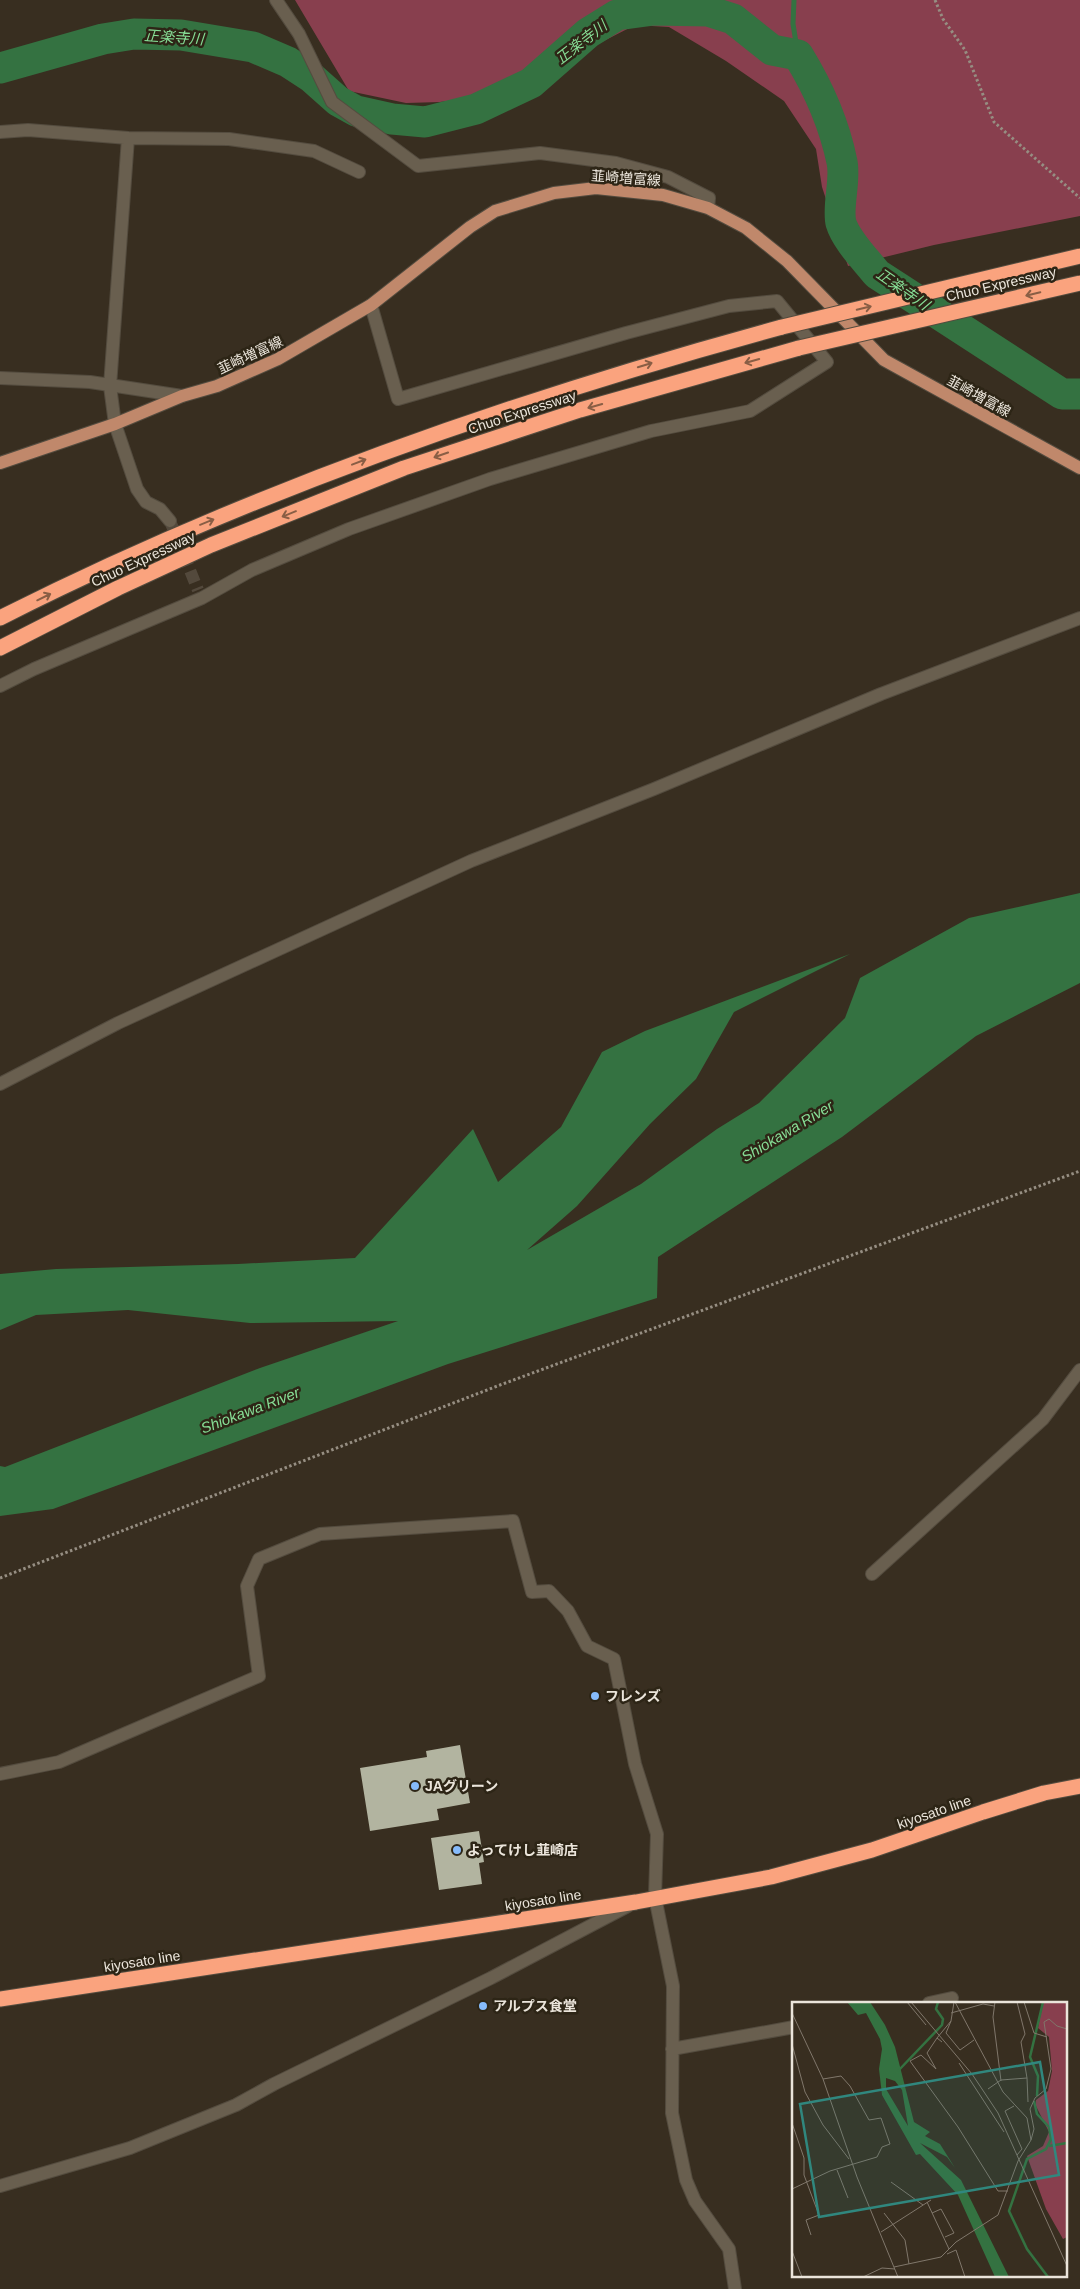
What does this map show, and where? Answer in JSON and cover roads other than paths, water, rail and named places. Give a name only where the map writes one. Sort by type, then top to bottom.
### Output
[{"type":"highway","name":"Chuo Expressway","points":[[0,618],[202,524],[399,447],[573,387],[672,357],[782,327],[1080,256]]},
{"type":"highway","name":"Chuo Expressway","points":[[0,648],[118,588],[211,545],[404,468],[580,410],[799,348],[1080,283]]},
{"type":"highway","name":"kiyosato line","points":[[0,1999],[636,1902],[771,1877],[872,1850],[1044,1793],[1080,1786]]},
{"type":"main road","name":"韮崎増富線","points":[[0,463],[116,424],[182,396],[218,386],[278,359],[371,305],[470,227],[495,211],[554,193],[596,188],[663,195],[708,208],[746,228],[787,261],[884,360],[1080,468]]},
{"type":"street","points":[[276,0],[299,34],[332,102],[418,166],[540,153],[616,163],[668,177],[709,198],[708,208]]},
{"type":"street","points":[[0,132],[28,130],[128,138],[229,139],[314,151],[358,172]]},
{"type":"street","points":[[128,138],[110,386],[116,424],[137,489],[146,502],[160,509],[170,521]]},
{"type":"street","points":[[0,686],[252,570],[349,530],[490,479],[652,432],[750,411],[827,362],[778,301],[729,306],[626,333],[398,399],[371,305]]},
{"type":"street","points":[[0,378],[90,382],[182,396]]},
{"type":"street","points":[[0,1084],[118,1024],[471,861],[654,789],[881,694],[1080,618]]},
{"type":"street","points":[[872,1574],[1043,1419],[1080,1370]]},
{"type":"street","points":[[0,1774],[59,1762],[260,1676],[247,1586],[259,1559],[320,1534],[513,1521],[532,1592],[549,1591],[568,1611],[587,1646],[614,1659],[635,1764],[656,1834],[656,1897],[673,1986],[672,2113],[686,2180],[695,2201],[729,2249],[735,2289]]},
{"type":"street","points":[[0,2186],[130,2148],[236,2105],[274,2084],[491,1978],[636,1902]]},
{"type":"street","points":[[934,2002],[952,1998]]},
{"type":"street","points":[[672,2048],[792,2027]]},
{"type":"water","name":"Shiokawa River","points":[[1080,893],[1080,983],[976,1036],[842,1137],[658,1257],[657,1298],[448,1364],[53,1509],[0,1516],[0,1466],[5,1467],[260,1368],[398,1321],[250,1323],[128,1310],[36,1315],[0,1330],[0,1274],[56,1269],[238,1264],[355,1258],[473,1129],[498,1182],[561,1127],[602,1052],[645,1031],[850,954],[734,1012],[696,1079],[650,1124],[577,1206],[527,1250],[641,1184],[717,1129],[759,1103],[845,1018],[860,978],[969,918]]},
{"type":"waterway","points":[[794,0],[793,24],[798,55]]},
{"type":"waterway","name":"正楽寺川","points":[[0,68],[103,39],[134,34],[181,35],[253,47],[288,62],[311,77],[338,101],[356,111],[392,119],[425,122],[476,109],[531,83],[588,33],[617,15],[654,10],[708,11],[733,19],[772,50],[798,55],[825,107],[839,148],[843,169],[840,209],[841,223],[852,243],[877,274],[1062,394],[1080,394]]},
{"type":"tunnel","points":[[170,521],[198,590]]},
{"type":"place","name":"フレンズ","points":[[595,1696]]},
{"type":"place","name":"JAグリーン","points":[[415,1786]]},
{"type":"place","name":"よってけし韮崎店","points":[[457,1850]]},
{"type":"place","name":"アルプス食堂","points":[[483,2006]]}]
